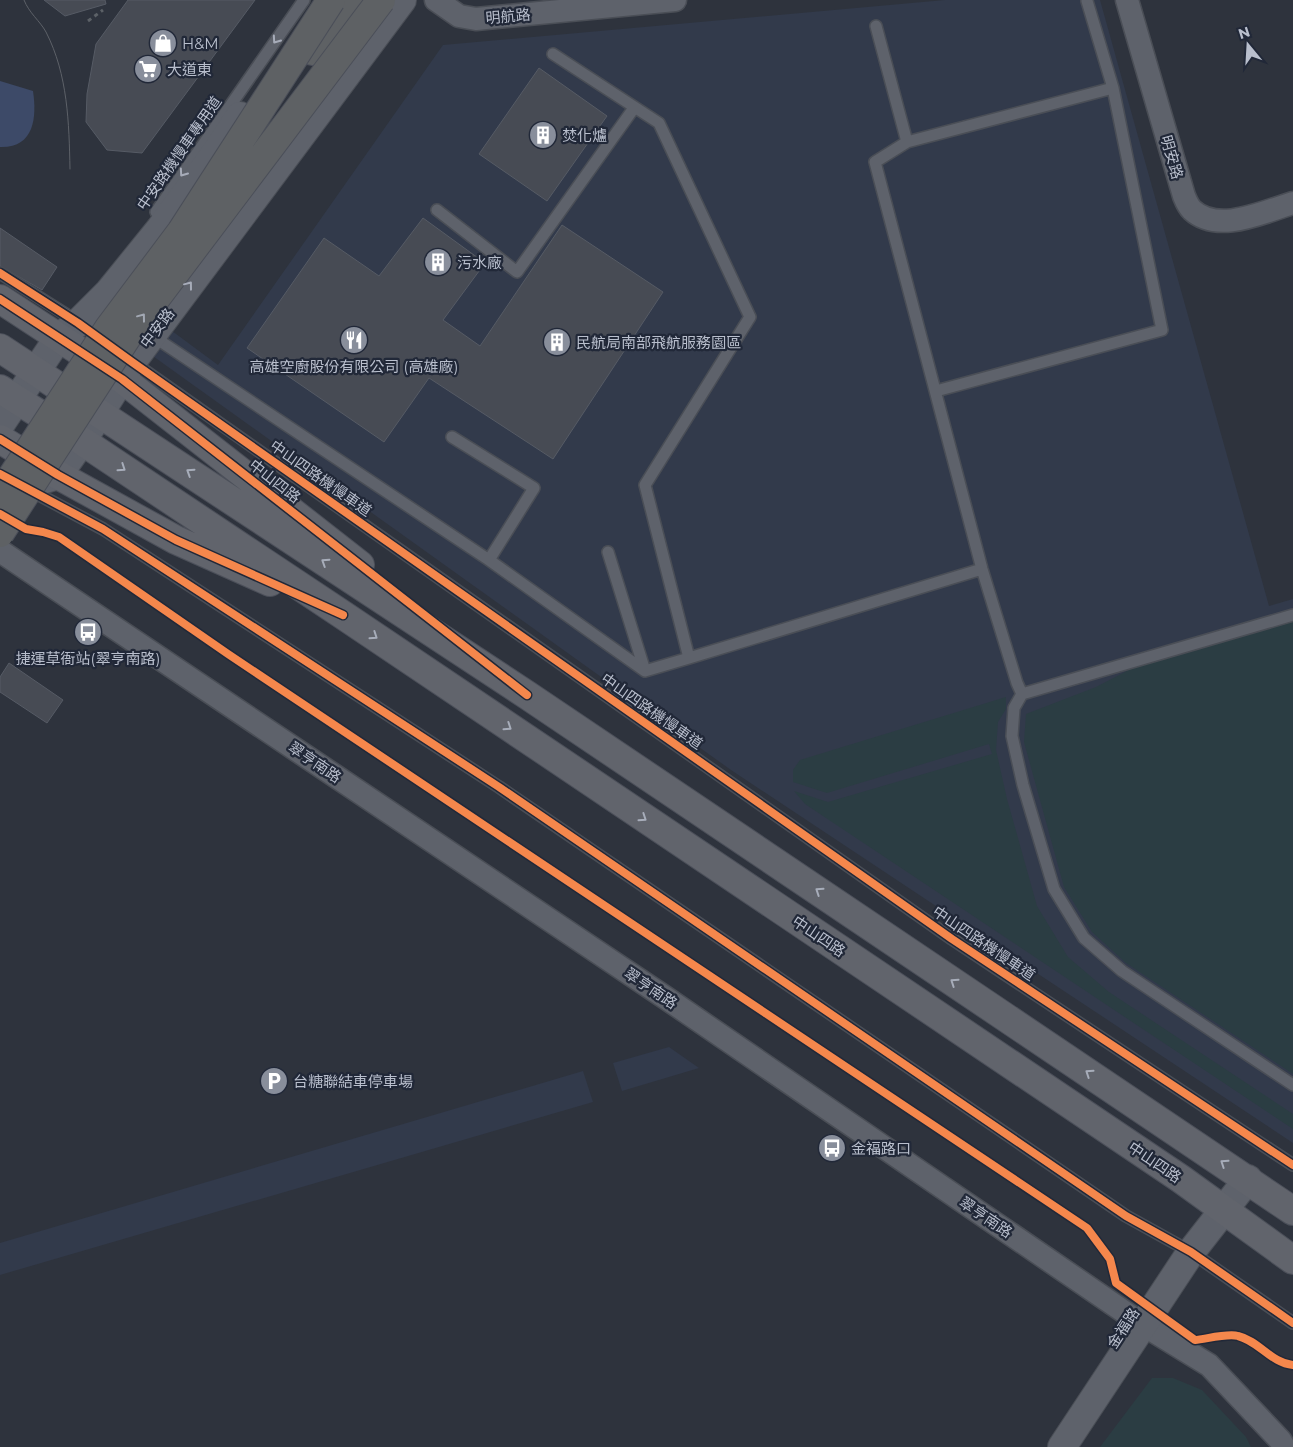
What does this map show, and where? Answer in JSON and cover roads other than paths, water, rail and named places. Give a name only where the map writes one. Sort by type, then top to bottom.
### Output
[{"type":"highway","points":[[0,533],[189,238],[331,0]]},
{"type":"highway","points":[[189,238],[349,0]]},
{"type":"highway","points":[[189,238],[365,0]]},
{"type":"highway","points":[[6,486],[109,328],[189,238],[381,0]]},
{"type":"main road","name":"中山四路","points":[[0,298],[69,330],[127,371],[527,695]]},
{"type":"main road","name":"中山四路","points":[[0,348],[527,695],[1293,1211]]},
{"type":"main road","name":"中山四路","points":[[8,395],[82,441],[343,615],[1173,1174],[1293,1260]]},
{"type":"main road","name":"中山四路","points":[[0,439],[58,475],[176,540],[343,615]]},
{"type":"street","points":[[219,148],[316,0]]},
{"type":"street","points":[[0,425],[8,395],[36,371],[69,330],[109,292],[160,229],[219,148],[335,0]]},
{"type":"street","name":"中安路","points":[[263,186],[303,96],[374,0]]},
{"type":"street","name":"中安路","points":[[58,475],[151,336],[402,0]]},
{"type":"street","name":"明航路","points":[[436,0],[459,16],[476,19],[675,0]]},
{"type":"street","name":"明安路","points":[[1127,0],[1179,180],[1190,208],[1201,216],[1229,222],[1293,203]]},
{"type":"street","points":[[6,486],[58,475]]},
{"type":"street","name":"翠亨南路","points":[[0,551],[663,996],[1142,1324],[1209,1365],[1280,1440],[1284,1447]]},
{"type":"street","name":"金福路","points":[[1062,1447],[1191,1252],[1248,1179]]},
{"type":"lane","name":"中安路機慢車專用道","points":[[152,218],[304,0]]},
{"type":"lane","points":[[936,391],[1162,330],[1113,88],[1086,0]]},
{"type":"lane","points":[[876,26],[907,142]]},
{"type":"lane","points":[[553,54],[660,123],[750,317],[646,485],[689,658]]},
{"type":"lane","points":[[1022,694],[982,569],[875,162],[907,142],[1113,88]]},
{"type":"lane","points":[[438,210],[517,272],[634,108]]},
{"type":"lane","points":[[0,272],[69,330],[135,242]]},
{"type":"lane","points":[[151,336],[490,560],[645,671]]},
{"type":"lane","name":"中山四路機慢車道","points":[[127,371],[952,939],[1293,1165]]},
{"type":"lane","points":[[452,437],[534,488],[490,560]]},
{"type":"lane","points":[[6,486],[103,529],[499,787],[1126,1216],[1191,1252],[1293,1323]]},
{"type":"lane","points":[[608,552],[645,671]]},
{"type":"lane","points":[[645,671],[982,569]]},
{"type":"lane","points":[[1293,615],[1022,694],[1014,708],[1012,736],[1023,785],[1054,889],[1084,938],[1122,971],[1293,1084]]},
{"type":"water","points":[[0,81],[33,91],[34,111],[31,130],[26,137],[11,146],[0,147]]},
{"type":"tram line","points":[[24,0],[46,32],[59,65],[68,117],[70,169]]},
{"type":"place","name":"H&M","points":[[163,43]]},
{"type":"place","name":"大道東","points":[[148,69]]},
{"type":"place","name":"焚化爐","points":[[543,135]]},
{"type":"place","name":"污水廠","points":[[438,262]]},
{"type":"place","name":"高雄空廚股份有限公司 (高雄廠)","points":[[354,340]]},
{"type":"place","name":"民航局南部飛航服務園區","points":[[557,342]]},
{"type":"place","name":"捷運草衙站(翠亨南路)","points":[[88,632]]},
{"type":"place","name":"台糖聯結車停車場","points":[[274,1081]]},
{"type":"place","name":"金福路口","points":[[832,1148]]}]
